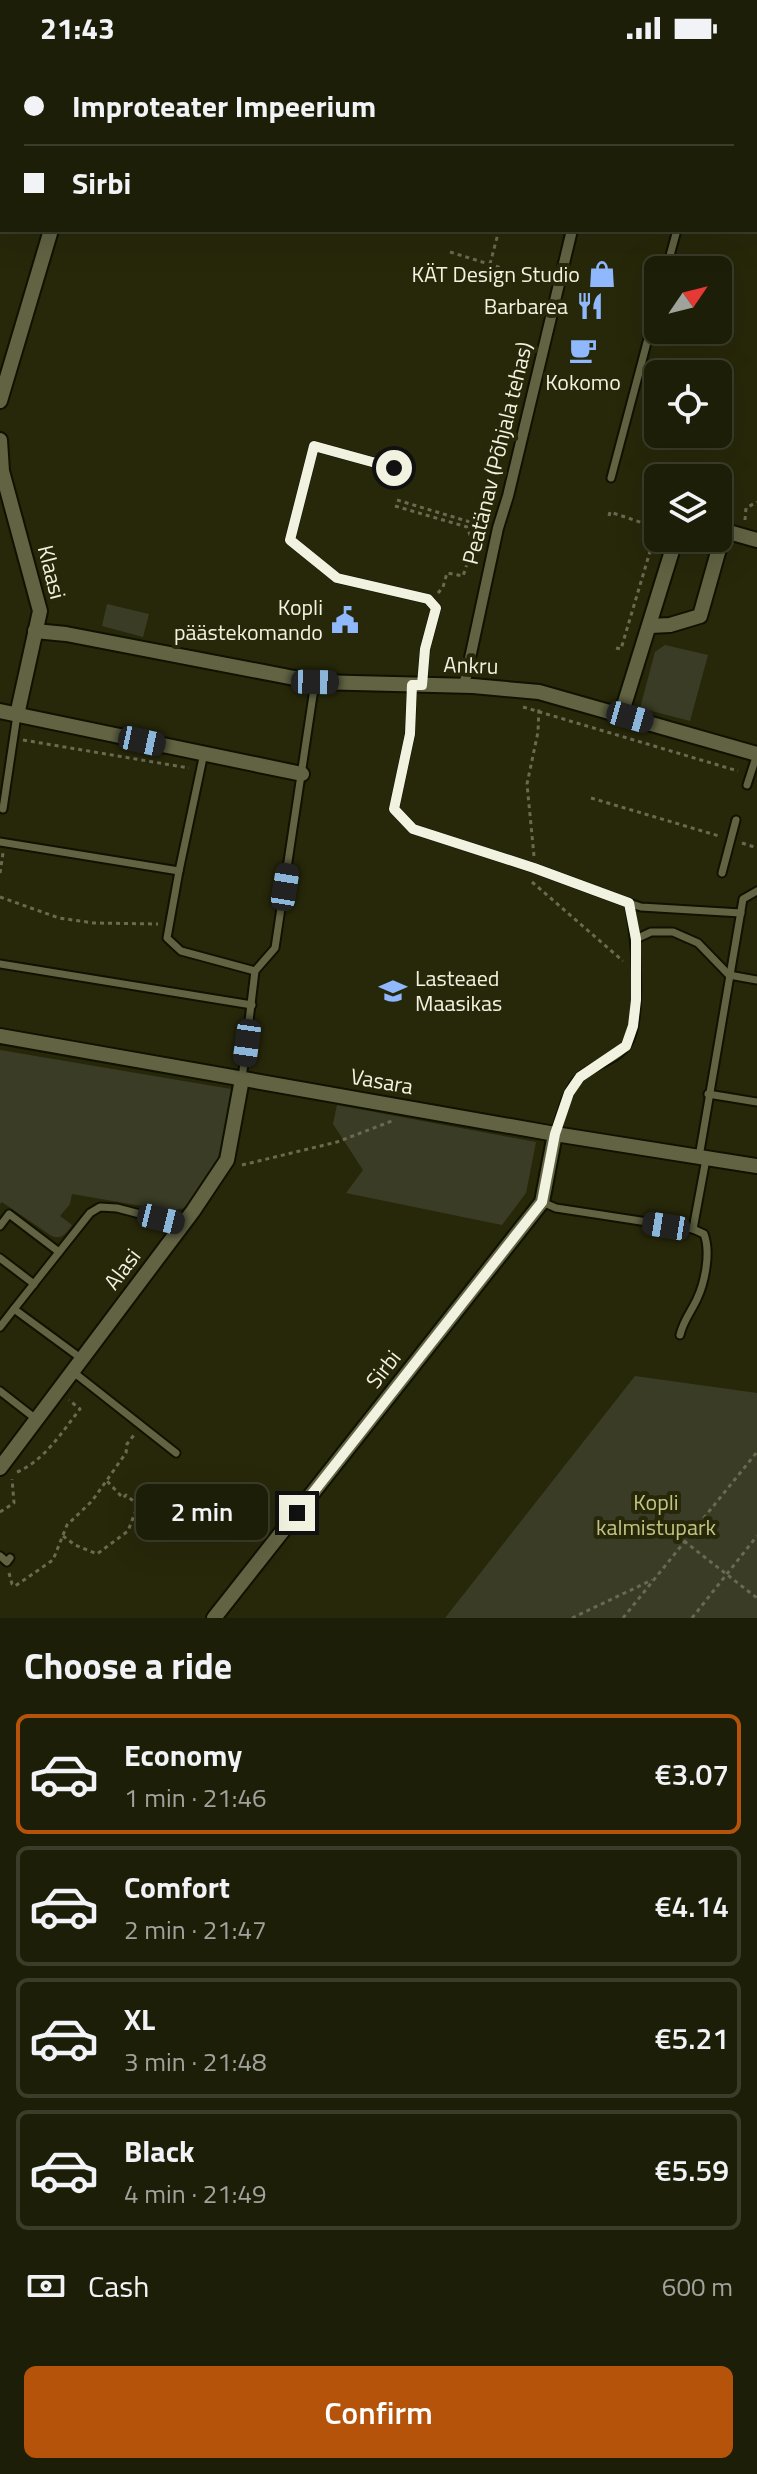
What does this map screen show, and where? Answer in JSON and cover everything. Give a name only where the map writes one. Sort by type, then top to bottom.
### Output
[{"type":"street","points":[[0,401],[50,232]]},
{"type":"street","name":"Peatänav (Põhjala tehas)","points":[[464,686],[498,528],[572,232]]},
{"type":"street","name":"Klaasi","points":[[0,440],[2,471],[40,611],[17,715]]},
{"type":"street","points":[[621,715],[672,552]]},
{"type":"street","points":[[650,626],[670,625],[700,616],[716,552]]},
{"type":"street","name":"Ankru","points":[[35,631],[66,634],[315,682],[464,686],[539,692],[757,754]]},
{"type":"street","points":[[0,711],[302,774]]},
{"type":"street","name":"Vasara","points":[[0,1036],[555,1134],[757,1166]]},
{"type":"street","name":"Alasi","points":[[0,1468],[78,1369],[223,1167],[227,1160],[242,1079]]},
{"type":"street","name":"Sirbi","points":[[214,1618],[542,1202],[555,1134]]},
{"type":"lane","points":[[670,256],[676,232]]},
{"type":"lane","points":[[611,478],[647,344]]},
{"type":"lane","points":[[394,468],[314,446],[290,540],[337,578],[428,599],[436,608],[417,685],[394,809],[413,829],[641,907],[741,913]]},
{"type":"lane","points":[[242,1079],[255,971],[275,948],[315,682]]},
{"type":"lane","points":[[3,809],[17,715]]},
{"type":"lane","points":[[204,753],[167,938],[181,951],[255,971]]},
{"type":"lane","points":[[747,785],[757,754]]},
{"type":"lane","points":[[722,873],[736,820]]},
{"type":"lane","points":[[2,843],[179,871]]},
{"type":"lane","points":[[693,1229],[708,1094],[743,899],[757,891]]},
{"type":"lane","points":[[555,1134],[569,1093],[580,1077],[626,1046],[633,1026],[636,939],[629,903]]},
{"type":"lane","points":[[636,939],[651,932],[673,932],[698,943],[729,975],[757,980]]},
{"type":"lane","points":[[0,964],[252,1005]]},
{"type":"lane","points":[[708,1094],[757,1102]]},
{"type":"lane","points":[[542,1202],[556,1208],[693,1229],[704,1234],[708,1243],[702,1285],[696,1302],[683,1322],[680,1335]]},
{"type":"lane","points":[[0,1327],[90,1213],[100,1207],[117,1208],[182,1225]]},
{"type":"lane","points":[[0,1226],[9,1214],[59,1252]]},
{"type":"lane","points":[[0,1258],[34,1284]]},
{"type":"lane","points":[[14,1309],[141,1426],[176,1453]]},
{"type":"lane","points":[[0,1391],[36,1419]]},
{"type":"lane","points":[[0,1556],[7,1562],[10,1558]]},
{"type":"path","points":[[490,264],[498,232]]},
{"type":"path","points":[[450,252],[558,286]]},
{"type":"path","points":[[397,500],[480,525]]},
{"type":"path","points":[[750,538],[746,508],[757,502]]},
{"type":"path","points":[[395,506],[467,527],[473,544]]},
{"type":"path","points":[[426,514],[427,510],[445,516],[448,514]]},
{"type":"path","points":[[609,516],[610,512],[644,524]]},
{"type":"path","points":[[431,602],[443,587],[447,573],[463,576],[477,533]]},
{"type":"path","points":[[616,648],[621,649],[650,552]]},
{"type":"path","points":[[524,707],[750,775]]},
{"type":"path","points":[[534,868],[527,784],[539,712]]},
{"type":"path","points":[[13,738],[189,768]]},
{"type":"path","points":[[591,798],[757,848]]},
{"type":"path","points":[[0,873],[2,843]]},
{"type":"path","points":[[532,882],[617,954],[636,976]]},
{"type":"path","points":[[0,897],[59,918],[94,923],[170,924]]},
{"type":"path","points":[[223,1167],[252,1164],[337,1142],[417,1110]]},
{"type":"path","points":[[0,1512],[14,1503],[11,1475],[29,1467],[49,1449],[80,1409],[64,1396],[78,1369]]},
{"type":"path","points":[[9,1570],[15,1586],[53,1560],[67,1525],[107,1481],[126,1453],[127,1444],[141,1426]]},
{"type":"path","points":[[623,1618],[757,1452]]},
{"type":"path","points":[[63,1536],[97,1554],[128,1531],[138,1505],[126,1495],[123,1498],[107,1481]]},
{"type":"path","points":[[692,1618],[757,1536]]},
{"type":"path","points":[[684,1541],[757,1598]]},
{"type":"path","points":[[572,1618],[654,1579]]},
{"type":"green space","points":[[107,604],[149,614],[143,637],[102,626]]},
{"type":"green space","points":[[665,645],[708,655],[690,721],[640,708],[655,652]]},
{"type":"green space","points":[[0,1050],[231,1089],[221,1151],[213,1169],[185,1208],[171,1211],[72,1194],[70,1204],[60,1216],[72,1225],[60,1237],[50,1235],[2,1202],[0,1204]]},
{"type":"green space","points":[[337,1105],[536,1142],[526,1193],[502,1225],[346,1193],[363,1170],[333,1124]]},
{"type":"green space","name":"Kopli kalmistupark","points":[[635,1376],[757,1393],[757,1618],[445,1618]]},
{"type":"place","name":"KÄT Design Studio","points":[[602,274]]},
{"type":"place","name":"Barbarea","points":[[590,306]]},
{"type":"place","name":"Kokomo","points":[[583,350]]},
{"type":"place","name":"Kopli päästekomando","points":[[345,620]]},
{"type":"place","name":"Lasteaed Maasikas","points":[[393,991]]},
{"type":"route","points":[[297,1513],[542,1202],[555,1134],[569,1093],[580,1077],[626,1046],[633,1026],[636,1000],[636,939],[629,903],[413,829],[394,809],[410,734],[412,685],[422,685],[425,649],[436,608],[428,599],[337,578],[290,540],[314,446],[394,468]]}]
